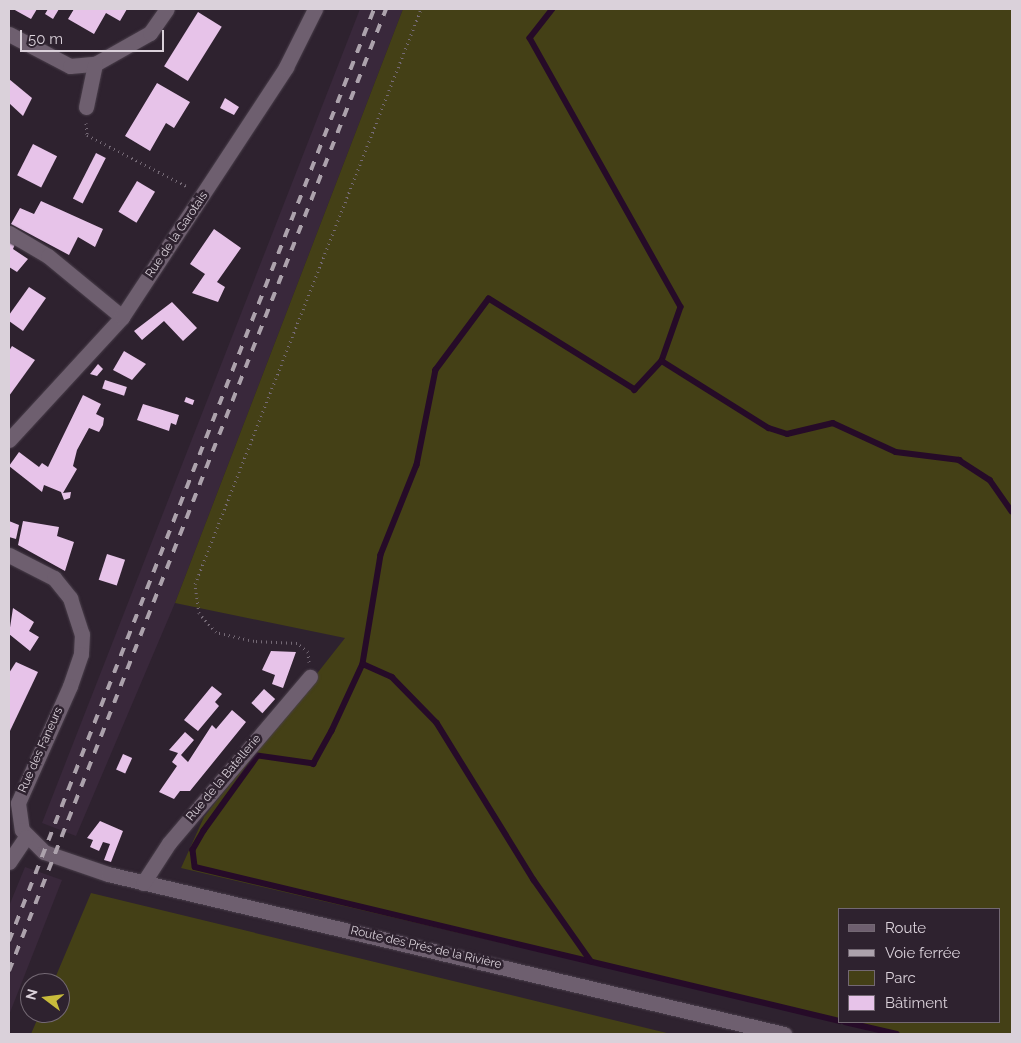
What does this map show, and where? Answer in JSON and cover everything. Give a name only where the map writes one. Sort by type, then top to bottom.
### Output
[{"type":"street","points":[[9,34],[50,59],[70,66],[95,64],[150,33],[167,9]]},
{"type":"street","name":"Rue de la Garotais","points":[[9,440],[122,317],[204,195],[286,67],[315,9]]},
{"type":"street","points":[[86,106],[95,64]]},
{"type":"street","points":[[9,233],[48,256],[122,317]]},
{"type":"street","name":"Rue des Faneurs","points":[[9,554],[54,578],[70,598],[82,634],[81,654],[70,686],[18,803],[26,837]]},
{"type":"street","name":"Rue de la Batellerie","points":[[143,883],[169,842],[310,677]]},
{"type":"street","points":[[9,862],[26,837]]},
{"type":"street","name":"Route des Prés de la Rivière","points":[[26,837],[68,862],[143,883],[784,1034]]},
{"type":"path","points":[[310,677],[308,652],[297,643],[254,641],[216,632],[199,613],[195,584],[421,9]]},
{"type":"path","points":[[86,106],[87,135],[204,195]]},
{"type":"shaded area","points":[[360,9],[403,9],[175,603],[76,836],[42,823]]},
{"type":"shaded area","points":[[25,867],[62,880],[25,973],[20,973],[20,987],[9,1015],[9,906]]},
{"type":"green space","points":[[403,9],[1012,9],[1012,1034],[893,1034],[846,1023],[1001,1023],[1001,908],[838,908],[838,1022],[181,868],[204,817],[345,638],[175,603]]},
{"type":"green space","points":[[91,893],[671,1034],[31,1034],[36,1023],[70,1023],[70,973],[57,973]]},
{"type":"building","points":[[13,9],[37,9],[31,19]]},
{"type":"building","points":[[48,9],[59,9],[53,19],[45,14]]},
{"type":"building","points":[[74,9],[127,9],[120,21],[106,13],[94,34],[68,19]]},
{"type":"building","points":[[198,12],[222,27],[188,81],[164,66]]},
{"type":"building","points":[[9,79],[32,98],[23,116],[9,103]]},
{"type":"building","points":[[157,83],[190,102],[174,128],[166,123],[150,151],[125,136]]},
{"type":"building","points":[[225,98],[239,107],[234,115],[220,108]]},
{"type":"building","points":[[33,144],[57,156],[41,187],[17,175]]},
{"type":"building","points":[[96,153],[106,158],[83,203],[73,198]]},
{"type":"building","points":[[137,181],[155,192],[136,223],[118,212]]},
{"type":"building","points":[[41,201],[103,229],[95,247],[78,237],[69,255],[11,224],[20,208],[34,214]]},
{"type":"building","points":[[214,229],[241,248],[217,282],[225,287],[218,302],[192,293],[205,274],[190,264]]},
{"type":"building","points":[[10,239],[16,242],[13,249],[28,259],[17,272],[9,267]]},
{"type":"building","points":[[29,287],[46,298],[23,331],[9,321],[9,315]]},
{"type":"building","points":[[172,302],[197,328],[183,341],[164,321],[142,340],[134,331]]},
{"type":"building","points":[[12,346],[35,360],[9,396],[9,351]]},
{"type":"building","points":[[124,351],[146,364],[132,380],[113,370]]},
{"type":"building","points":[[98,364],[103,369],[97,376],[90,374]]},
{"type":"building","points":[[105,380],[127,387],[124,396],[102,389]]},
{"type":"building","points":[[83,395],[101,404],[96,414],[104,418],[103,425],[99,432],[89,428],[77,450],[73,466],[77,469],[63,493],[71,492],[70,498],[64,500],[61,492],[44,485],[42,492],[9,466],[19,452],[39,467],[42,463],[48,467]]},
{"type":"building","points":[[186,397],[194,400],[193,405],[184,402]]},
{"type":"building","points":[[143,404],[179,415],[176,425],[171,423],[169,431],[137,420]]},
{"type":"building","points":[[9,521],[19,525],[16,539],[9,537]]},
{"type":"building","points":[[23,521],[59,527],[57,536],[74,542],[65,571],[18,545]]},
{"type":"building","points":[[107,554],[125,560],[117,586],[99,580]]},
{"type":"building","points":[[13,608],[34,622],[29,631],[39,637],[30,651],[9,634]]},
{"type":"building","points":[[271,651],[296,652],[283,688],[272,684],[275,675],[262,670]]},
{"type":"building","points":[[16,662],[38,672],[9,733],[9,673]]},
{"type":"building","points":[[212,686],[222,694],[215,702],[219,706],[198,731],[184,720]]},
{"type":"building","points":[[264,689],[275,699],[262,713],[251,703]]},
{"type":"building","points":[[232,710],[246,722],[190,791],[180,791],[174,799],[159,792],[177,766],[172,762],[178,753],[169,750],[185,732],[194,740],[181,755],[188,762],[212,725],[216,729]]},
{"type":"building","points":[[123,754],[132,758],[125,774],[116,770]]},
{"type":"building","points":[[100,821],[123,831],[111,862],[104,860],[110,844],[103,842],[99,851],[90,847],[93,840],[87,838]]},
{"type":"waterway","points":[[553,9],[530,38],[681,307],[662,361],[635,390],[489,299],[436,370],[417,465],[381,555],[363,664],[332,731],[314,764],[258,756],[204,831],[193,850],[195,867],[838,1021]]},
{"type":"waterway","points":[[662,361],[769,428],[787,434],[833,423],[896,452],[959,460],[990,480],[1012,511]]},
{"type":"waterway","points":[[363,664],[392,677],[437,723],[534,880],[591,961]]},
{"type":"waterway","points":[[849,1023],[897,1034]]},
{"type":"railway","points":[[9,941],[374,9]]},
{"type":"railway","points":[[9,971],[386,9]]}]
